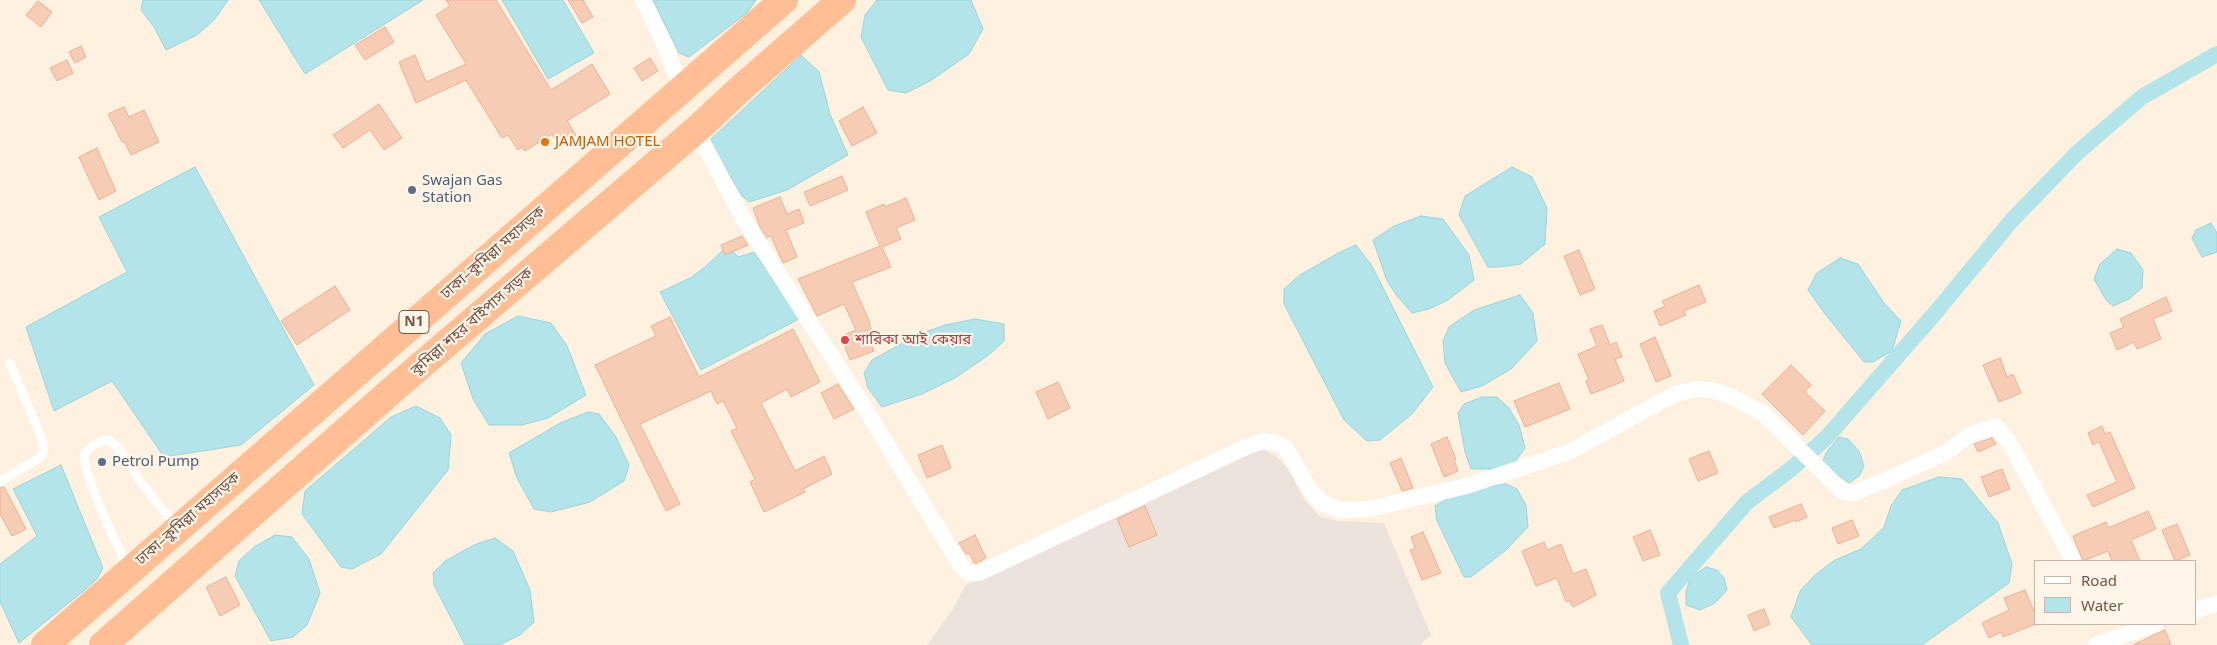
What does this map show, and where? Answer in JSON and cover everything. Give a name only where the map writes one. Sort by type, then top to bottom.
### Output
[{"type":"highway","name":"ঢাকা–কুমিল্লা মহাসড়ক","points":[[45,645],[784,0]]},
{"type":"highway","name":"কুমিল্লা শহর বাইপাস সড়ক","points":[[103,645],[398,386],[696,130],[740,88],[842,0]]},
{"type":"street","points":[[643,0],[667,50],[681,89]]},
{"type":"street","points":[[696,130],[749,228],[863,405],[961,566],[968,573],[979,573],[1246,447],[1264,441],[1273,442],[1285,447],[1311,491],[1322,503],[1339,510],[1369,508],[1467,486],[1570,452],[1675,394],[1696,389],[1712,390],[1730,396],[1764,414],[1843,492],[1855,493],[1946,454],[1969,435],[1996,426],[2011,445],[2072,560]]},
{"type":"street","points":[[2197,610],[2217,603]]},
{"type":"street","points":[[2096,645],[2112,636],[2151,625]]},
{"type":"lane","points":[[0,482],[42,456],[44,450],[42,438],[10,364]]},
{"type":"lane","points":[[129,571],[102,512],[86,470],[84,454],[94,445],[108,439],[119,448],[141,482],[178,529]]},
{"type":"shaded area","points":[[1263,449],[1277,457],[1288,469],[1304,499],[1320,517],[1338,521],[1384,523],[1431,635],[1419,645],[927,645],[951,612],[966,585],[1234,458]]},
{"type":"water","points":[[143,0],[228,0],[215,19],[197,35],[166,50],[154,27],[141,10]]},
{"type":"water","points":[[259,0],[423,0],[305,74]]},
{"type":"water","points":[[502,0],[563,0],[594,53],[548,79]]},
{"type":"water","points":[[653,0],[756,0],[747,13],[689,57],[679,53]]},
{"type":"water","points":[[877,0],[971,0],[983,29],[969,54],[930,81],[906,93],[888,90],[861,37],[865,15]]},
{"type":"water","points":[[801,55],[819,72],[830,114],[848,155],[787,190],[749,202],[742,196],[709,141]]},
{"type":"water","points":[[195,167],[314,385],[241,445],[164,457],[112,381],[54,411],[26,327],[127,272],[99,217]]},
{"type":"water","points":[[1512,167],[1532,177],[1547,208],[1545,244],[1521,264],[1488,267],[1459,215],[1465,196]]},
{"type":"water","points":[[1421,216],[1443,219],[1469,255],[1474,280],[1448,300],[1429,309],[1412,313],[1387,281],[1373,240],[1394,226]]},
{"type":"water","points":[[2211,223],[2217,233],[2217,252],[2202,257],[2192,238],[2196,230]]},
{"type":"water","points":[[1356,245],[1372,266],[1433,387],[1413,413],[1380,440],[1367,441],[1344,420],[1284,304],[1284,289],[1300,275]]},
{"type":"water","points":[[730,247],[738,257],[754,252],[799,319],[701,370],[660,292],[690,278],[722,251]]},
{"type":"water","points":[[2117,249],[2131,253],[2143,270],[2142,288],[2129,299],[2113,306],[2106,300],[2094,279],[2100,264]]},
{"type":"water","points":[[1840,258],[1858,264],[1884,303],[1901,321],[1892,351],[1873,362],[1864,362],[1808,290],[1817,273]]},
{"type":"water","points":[[1520,295],[1533,313],[1537,341],[1511,369],[1482,386],[1461,392],[1445,363],[1443,341],[1449,327],[1474,310]]},
{"type":"water","points":[[518,316],[551,323],[567,346],[586,395],[548,418],[522,425],[489,425],[473,399],[461,363],[485,334]]},
{"type":"water","points":[[975,319],[1004,324],[1004,341],[990,354],[955,378],[922,394],[882,407],[868,388],[864,373],[872,360],[917,335],[945,325]]},
{"type":"water","points":[[1482,397],[1497,397],[1509,408],[1519,425],[1525,448],[1514,463],[1499,469],[1471,469],[1465,452],[1458,413],[1464,404]]},
{"type":"water","points":[[416,406],[440,418],[451,435],[448,470],[381,554],[352,569],[341,567],[302,514],[305,491],[391,417]]},
{"type":"water","points":[[588,412],[599,414],[616,437],[629,465],[624,481],[590,502],[551,512],[534,509],[517,478],[509,453],[560,423]]},
{"type":"water","points":[[1839,437],[1848,439],[1859,451],[1864,466],[1859,476],[1849,483],[1823,461],[1826,453]]},
{"type":"water","points":[[61,465],[103,568],[97,579],[86,589],[19,643],[0,602],[0,564],[37,536],[13,489]]},
{"type":"water","points":[[1939,477],[1962,479],[1998,523],[2012,564],[2009,583],[1922,645],[1812,645],[1791,617],[1800,591],[1815,575],[1835,560],[1861,549],[1884,527],[1891,506],[1902,490]]},
{"type":"water","points":[[1506,484],[1517,489],[1526,505],[1528,527],[1506,550],[1471,577],[1464,577],[1437,521],[1435,506],[1450,497],[1470,489]]},
{"type":"water","points":[[275,535],[292,537],[309,559],[320,593],[307,625],[293,637],[271,641],[235,576],[239,561],[254,547]]},
{"type":"water","points":[[495,538],[513,551],[530,590],[534,622],[520,635],[499,645],[465,645],[434,585],[433,573],[445,561],[474,545]]},
{"type":"water","points":[[1706,567],[1717,570],[1724,578],[1727,590],[1715,603],[1700,610],[1686,605],[1686,591],[1691,577]]},
{"type":"building","points":[[446,0],[496,0],[551,90],[592,64],[610,94],[567,121],[576,135],[559,146],[552,134],[525,151],[522,147],[518,150],[508,135],[502,138],[466,80],[416,103],[399,62],[415,55],[426,82],[466,64],[436,15],[450,6]]},
{"type":"building","points":[[568,0],[583,0],[593,17],[582,23]]},
{"type":"building","points":[[38,1],[52,12],[41,27],[26,15]]},
{"type":"building","points":[[385,27],[394,42],[365,60],[355,45]]},
{"type":"building","points":[[81,46],[86,57],[75,63],[69,52]]},
{"type":"building","points":[[650,58],[658,71],[642,81],[634,68]]},
{"type":"building","points":[[67,60],[73,73],[57,81],[50,68]]},
{"type":"building","points":[[379,104],[402,138],[384,150],[370,130],[343,148],[333,135]]},
{"type":"building","points":[[124,107],[129,117],[144,110],[159,142],[131,155],[108,114]]},
{"type":"building","points":[[863,107],[877,133],[852,146],[839,121]]},
{"type":"building","points":[[97,148],[116,191],[99,200],[79,157]]},
{"type":"building","points":[[842,176],[848,190],[810,206],[804,192]]},
{"type":"building","points":[[780,197],[787,214],[799,209],[804,223],[786,230],[797,257],[783,263],[771,236],[767,238],[760,227],[753,208]]},
{"type":"building","points":[[906,198],[915,220],[896,228],[901,239],[882,247],[891,267],[852,282],[870,323],[873,334],[868,336],[874,351],[850,360],[841,336],[856,330],[844,304],[817,316],[798,279],[880,246],[866,212],[884,204],[885,207]]},
{"type":"building","points":[[742,236],[748,245],[725,255],[721,245]]},
{"type":"building","points":[[1579,250],[1595,289],[1580,295],[1564,256]]},
{"type":"building","points":[[1699,285],[1706,302],[1684,311],[1686,315],[1660,326],[1654,311],[1665,306],[1662,301]]},
{"type":"building","points":[[335,286],[350,310],[297,345],[281,321]]},
{"type":"building","points":[[2166,297],[2172,311],[2153,319],[2161,339],[2137,349],[2134,342],[2117,350],[2110,333],[2124,327],[2120,319]]},
{"type":"building","points":[[670,317],[699,377],[793,329],[820,382],[791,397],[787,389],[761,403],[795,471],[824,456],[832,474],[803,489],[805,492],[764,512],[750,482],[755,479],[731,431],[737,428],[723,401],[717,404],[711,391],[640,424],[680,504],[666,511],[595,365],[656,336],[651,326]]},
{"type":"building","points":[[1602,325],[1610,345],[1616,342],[1622,357],[1615,359],[1624,381],[1591,394],[1586,381],[1589,380],[1578,354],[1597,346],[1590,329]]},
{"type":"building","points":[[1655,337],[1671,376],[1656,382],[1640,344]]},
{"type":"building","points":[[2000,358],[2007,377],[2013,374],[2021,393],[1999,402],[1983,365]]},
{"type":"building","points":[[1791,365],[1811,385],[1805,392],[1825,411],[1803,435],[1762,394]]},
{"type":"building","points":[[1058,382],[1070,408],[1048,419],[1036,392]]},
{"type":"building","points":[[1559,383],[1570,409],[1525,427],[1514,401]]},
{"type":"building","points":[[838,384],[854,409],[834,419],[821,393]]},
{"type":"building","points":[[2102,426],[2105,434],[2110,432],[2135,488],[2093,507],[2087,495],[2117,482],[2099,442],[2093,445],[2088,433]]},
{"type":"building","points":[[1447,437],[1456,459],[1454,460],[1458,471],[1444,477],[1431,444]]},
{"type":"building","points":[[1992,438],[1996,444],[1978,452],[1974,444]]},
{"type":"building","points":[[942,445],[951,468],[927,478],[918,455]]},
{"type":"building","points":[[1709,451],[1718,473],[1698,481],[1689,459]]},
{"type":"building","points":[[1401,458],[1413,488],[1402,491],[1390,463]]},
{"type":"building","points":[[2002,469],[2010,489],[1989,497],[1981,477]]},
{"type":"building","points":[[4,487],[26,529],[12,536],[0,514],[0,488]]},
{"type":"building","points":[[1801,504],[1807,517],[1774,528],[1769,517]]},
{"type":"building","points":[[1145,506],[1157,535],[1129,547],[1117,519]]},
{"type":"building","points":[[2148,511],[2156,529],[2131,540],[2140,560],[2112,560],[2108,551],[2083,560],[2073,536],[2106,522],[2108,528]]},
{"type":"building","points":[[1852,520],[1859,536],[1838,544],[1832,528]]},
{"type":"building","points":[[2177,524],[2190,555],[2175,560],[2162,530]]},
{"type":"building","points":[[1650,530],[1660,555],[1643,561],[1633,537]]},
{"type":"building","points":[[1423,532],[1441,573],[1422,580],[1410,550],[1415,548],[1411,537]]},
{"type":"building","points":[[975,535],[986,558],[977,563],[974,563],[969,553],[966,554],[959,543]]},
{"type":"building","points":[[1544,542],[1547,550],[1561,544],[1573,574],[1586,569],[1596,595],[1573,607],[1569,600],[1566,602],[1557,578],[1536,586],[1522,551]]},
{"type":"building","points":[[226,577],[240,605],[220,616],[206,587]]},
{"type":"building","points":[[2025,590],[2034,611],[2034,625],[2003,637],[2001,632],[1989,638],[1982,623],[2009,610],[2004,598]]},
{"type":"building","points":[[1764,609],[1770,624],[1754,631],[1748,615]]},
{"type":"building","points":[[2165,630],[2171,645],[2133,645],[2158,633]]},
{"type":"waterway","points":[[1681,645],[1668,593],[1747,502],[1791,469],[1826,438],[1936,312],[2012,220],[2078,152],[2142,97],[2217,54]]},
{"type":"place","name":"JAMJAM HOTEL","points":[[545,142]]},
{"type":"place","name":"Swajan Gas Station","points":[[412,190]]},
{"type":"place","name":"শারিকা আই কেয়ার","points":[[845,340]]},
{"type":"place","name":"Petrol Pump","points":[[102,462]]}]
